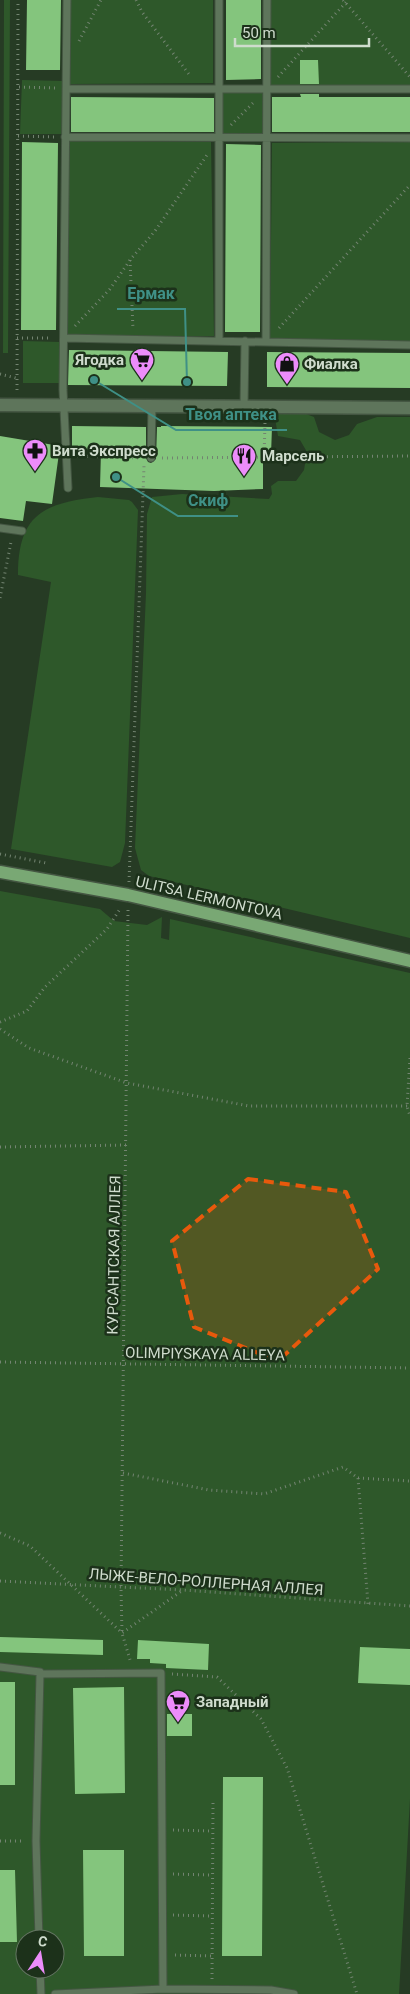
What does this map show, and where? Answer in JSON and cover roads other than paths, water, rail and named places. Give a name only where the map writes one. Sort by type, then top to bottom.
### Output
[{"type":"main road","name":"ULITSA LERMONTOVA","points":[[0,872],[128,895],[410,961]]},
{"type":"street","points":[[0,405],[410,408]]},
{"type":"lane","points":[[66,0],[63,404],[68,488]]},
{"type":"lane","points":[[219,0],[219,340]]},
{"type":"lane","points":[[266,342],[267,0]]},
{"type":"lane","points":[[66,88],[410,90]]},
{"type":"lane","points":[[65,137],[410,138]]},
{"type":"lane","points":[[64,338],[410,345]]},
{"type":"lane","points":[[244,407],[245,341]]},
{"type":"lane","points":[[151,458],[152,406]]},
{"type":"lane","points":[[0,528],[22,531]]},
{"type":"lane","points":[[0,1668],[40,1672],[40,1674],[161,1673],[163,1990]]},
{"type":"lane","points":[[39,1929],[36,1841],[40,1674]]},
{"type":"lane","points":[[40,1979],[41,1994]]},
{"type":"lane","points":[[55,1994],[163,1990],[271,1990],[294,1994]]},
{"type":"place","name":"Твоя аптека","points":[[94,380]]},
{"type":"place","name":"Ягодка","points":[[142,381]]},
{"type":"place","name":"Ермак","points":[[187,382]]},
{"type":"place","name":"Фиалка","points":[[287,385]]},
{"type":"place","name":"Вита Экспресс","points":[[35,472]]},
{"type":"place","name":"Скиф","points":[[116,477]]},
{"type":"place","name":"Марсель","points":[[244,477]]},
{"type":"place","name":"Западный","points":[[178,1723]]}]
